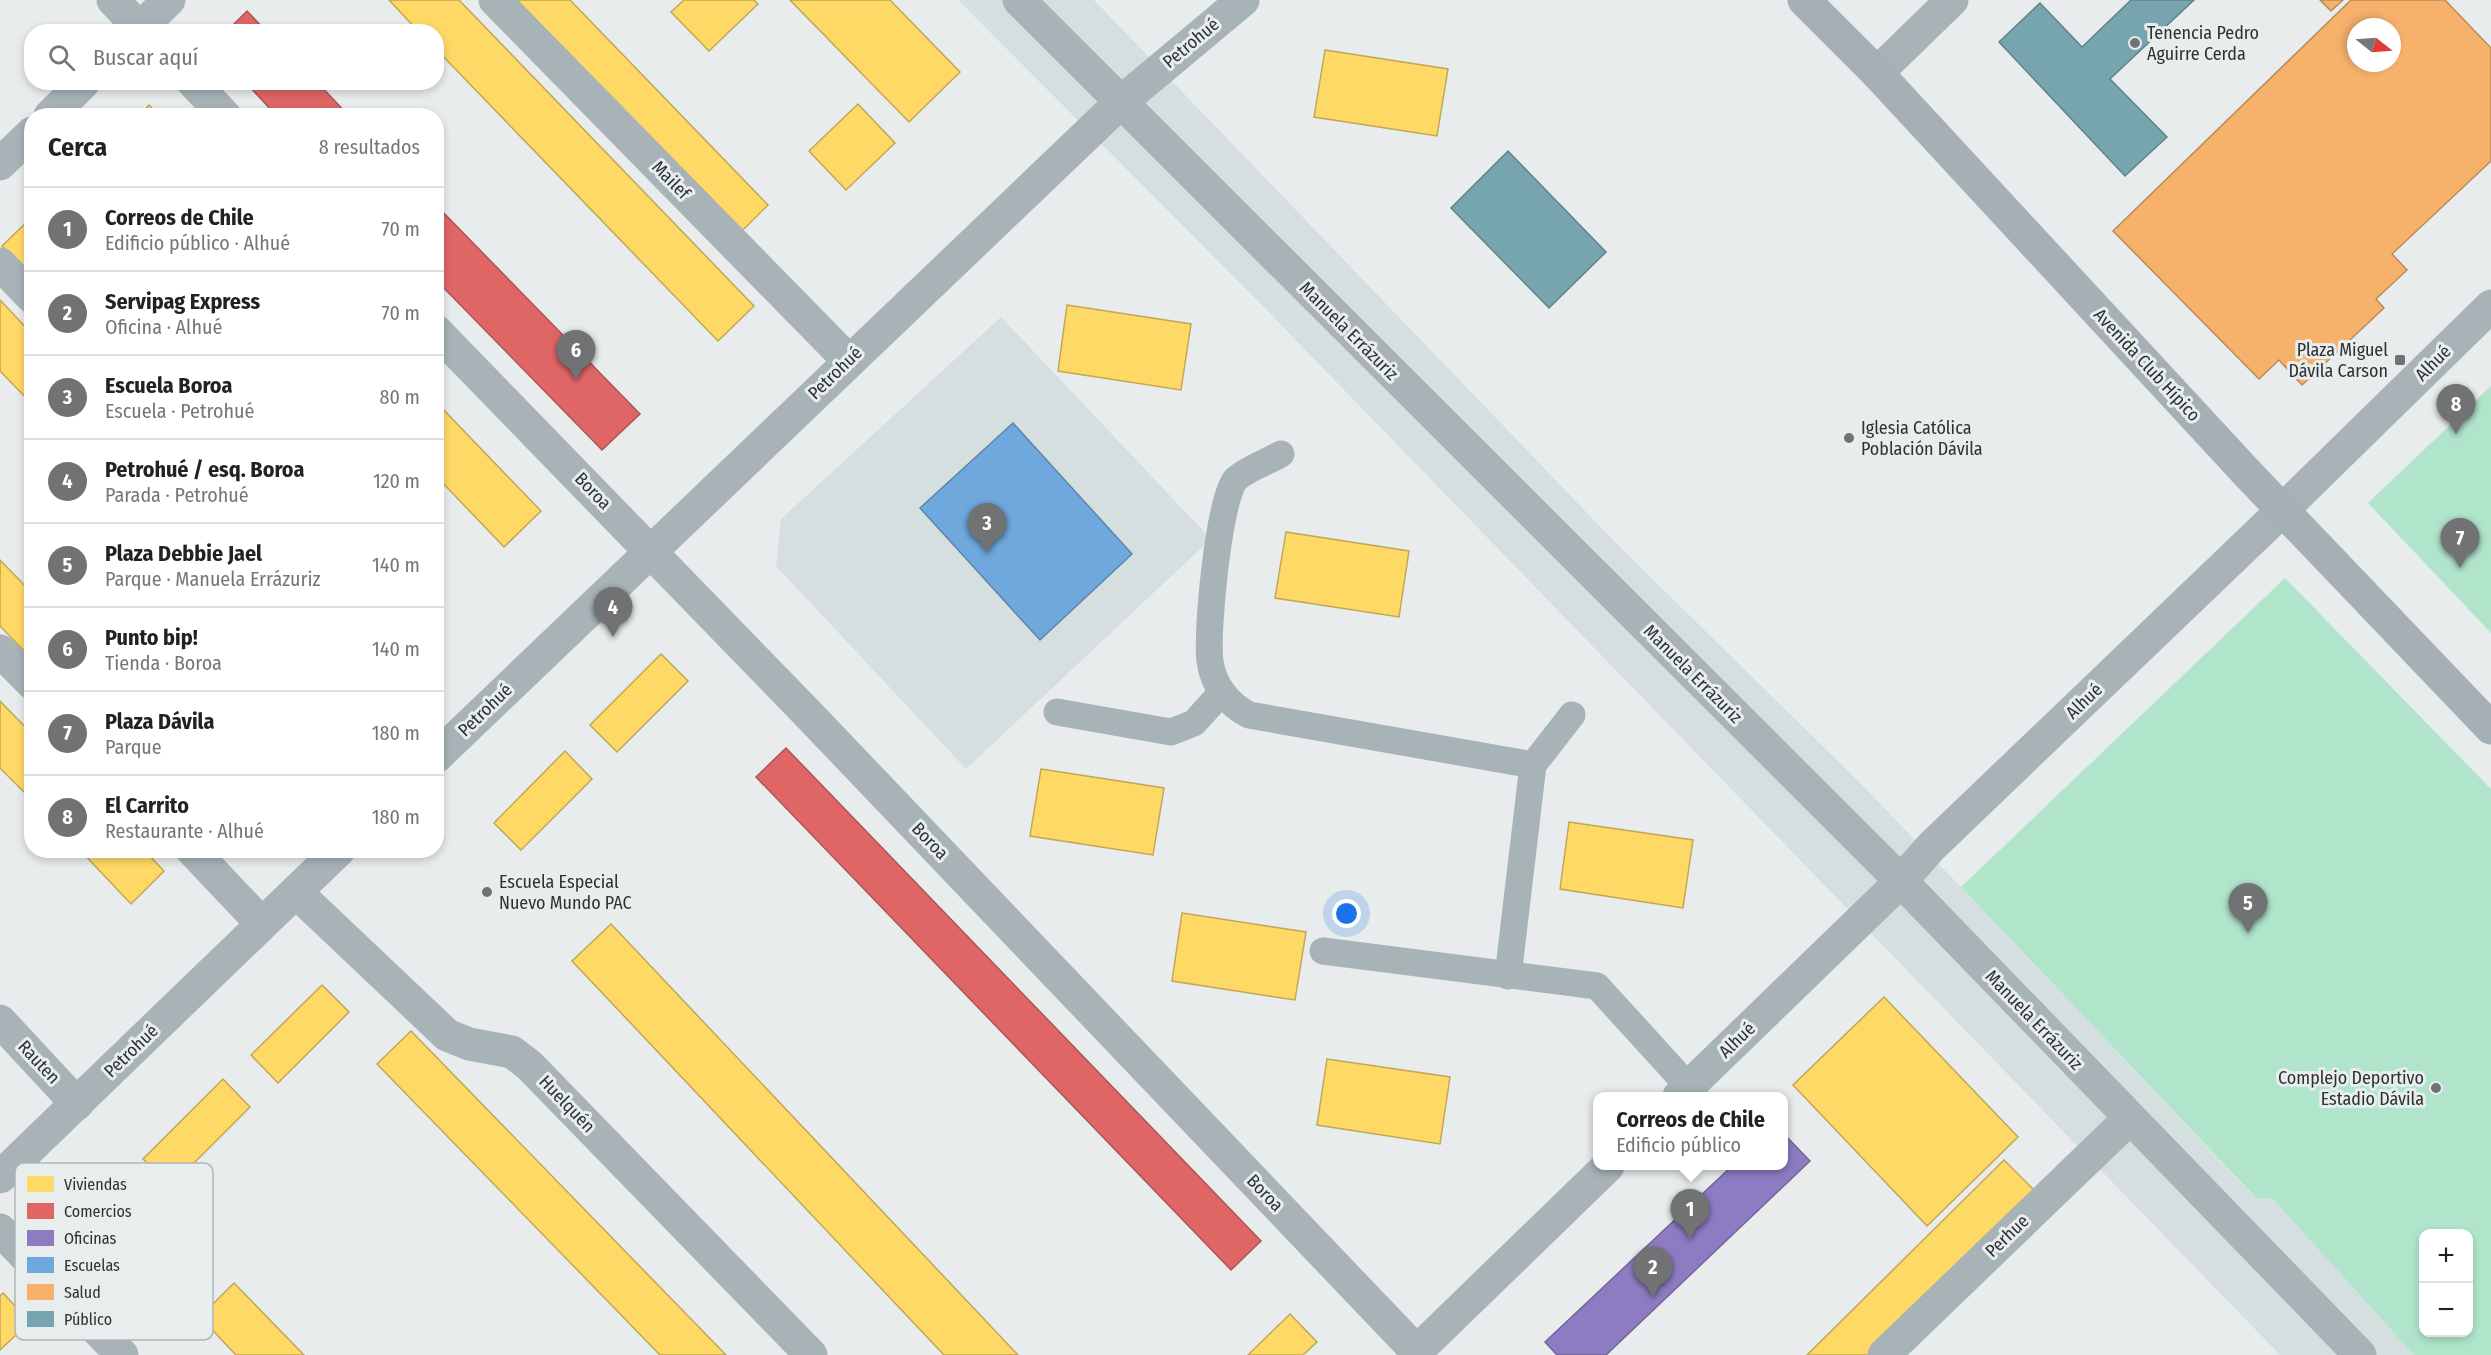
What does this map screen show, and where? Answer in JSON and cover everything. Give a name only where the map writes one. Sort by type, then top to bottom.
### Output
[{"type":"street","points":[[113,0],[135,24]]},
{"type":"street","points":[[146,24],[169,0]]},
{"type":"street","name":"Mailef","points":[[495,0],[848,360]]},
{"type":"street","name":"Manuela Errázuriz","points":[[1019,0],[1900,881],[2360,1355]]},
{"type":"street","name":"Petrohué","points":[[444,739],[651,550],[1120,102],[1243,0]]},
{"type":"street","name":"Avenida Club Hípico","points":[[1804,0],[1877,73],[2283,510],[2491,728]]},
{"type":"street","points":[[1877,73],[1952,0]]},
{"type":"street","points":[[58,108],[76,90]]},
{"type":"street","points":[[201,90],[217,108]]},
{"type":"street","points":[[0,164],[24,141]]},
{"type":"street","points":[[0,264],[24,289]]},
{"type":"street","name":"Alhué","points":[[1684,1091],[1900,881],[1932,846],[2283,510],[2491,306]]},
{"type":"street","name":"Boroa","points":[[444,339],[651,550],[1416,1354]]},
{"type":"street","points":[[0,651],[24,675]]},
{"type":"street","points":[[200,858],[262,924]]},
{"type":"street","name":"Petrohué","points":[[0,1177],[331,858]]},
{"type":"street","name":"Huelquén","points":[[296,892],[447,1035],[470,1044],[512,1052],[529,1065],[811,1355]]},
{"type":"street","name":"Rauten","points":[[0,1021],[77,1104]]},
{"type":"street","name":"Perhue","points":[[1884,1355],[2130,1118]]},
{"type":"street","points":[[1416,1354],[1604,1170]]},
{"type":"street","points":[[0,1230],[15,1245]]},
{"type":"street","points":[[107,1340],[122,1355]]},
{"type":"lane","points":[[1281,454],[1235,480],[1224,508],[1213,590],[1210,662],[1222,692],[1232,706],[1249,715],[1533,765]]},
{"type":"lane","points":[[1057,712],[1171,732],[1194,723],[1222,692]]},
{"type":"lane","points":[[1508,975],[1533,765],[1572,715]]},
{"type":"lane","points":[[1323,951],[1597,986],[1684,1091]]},
{"type":"shaded area","points":[[958,0],[1094,0],[1617,544],[1855,778],[1961,887],[2255,1198],[2272,1198],[2414,1355],[2280,1355],[1253,296]]},
{"type":"shaded area","points":[[1001,317],[1211,539],[966,769],[776,566],[781,519]]},
{"type":"green space","points":[[2491,386],[2491,633],[2368,503]]},
{"type":"green space","points":[[2285,578],[2491,789],[2491,1355],[2414,1355],[2272,1198],[2256,1198],[1961,887]]},
{"type":"building: Viviendas","points":[[389,0],[459,0],[754,306],[718,341],[444,57],[444,24],[412,24]]},
{"type":"building: Viviendas","points":[[509,0],[570,0],[768,205],[737,236]]},
{"type":"building: Viviendas","points":[[684,0],[754,0],[758,4],[709,51],[671,12]]},
{"type":"building: Viviendas","points":[[790,0],[890,0],[960,72],[909,122]]},
{"type":"building: Viviendas","points":[[1325,50],[1448,69],[1437,136],[1314,117]]},
{"type":"building: Viviendas","points":[[858,104],[895,143],[846,190],[809,151]]},
{"type":"building: Viviendas","points":[[24,225],[24,268],[2,246]]},
{"type":"building: Viviendas","points":[[0,300],[24,326],[24,396],[0,371]]},
{"type":"building: Viviendas","points":[[1067,305],[1191,324],[1181,390],[1058,371]]},
{"type":"building: Viviendas","points":[[444,410],[541,511],[504,547],[444,484]]},
{"type":"building: Viviendas","points":[[1286,532],[1409,551],[1399,617],[1275,598]]},
{"type":"building: Viviendas","points":[[0,560],[24,585],[24,651],[0,626]]},
{"type":"building: Viviendas","points":[[661,654],[688,681],[617,752],[590,725]]},
{"type":"building: Viviendas","points":[[0,701],[24,726],[24,792],[0,768]]},
{"type":"building: Viviendas","points":[[565,751],[592,779],[521,850],[494,823]]},
{"type":"building: Viviendas","points":[[1041,769],[1164,788],[1153,855],[1030,836]]},
{"type":"building: Viviendas","points":[[1569,822],[1693,840],[1683,908],[1560,889]]},
{"type":"building: Viviendas","points":[[88,858],[152,858],[164,871],[131,904]]},
{"type":"building: Viviendas","points":[[1182,913],[1306,932],[1295,1000],[1172,981]]},
{"type":"building: Viviendas","points":[[611,924],[1018,1355],[944,1355],[572,961]]},
{"type":"building: Viviendas","points":[[322,985],[349,1012],[278,1083],[251,1055]]},
{"type":"building: Viviendas","points":[[1884,997],[2018,1137],[1927,1226],[1793,1085]]},
{"type":"building: Viviendas","points":[[411,1031],[726,1355],[660,1355],[377,1064]]},
{"type":"building: Viviendas","points":[[1327,1059],[1450,1077],[1440,1144],[1317,1125]]},
{"type":"building: Viviendas","points":[[223,1079],[250,1107],[194,1163],[147,1163],[143,1159]]},
{"type":"building: Viviendas","points":[[2004,1160],[2037,1193],[1873,1355],[1807,1355]]},
{"type":"building: Viviendas","points":[[234,1283],[304,1355],[236,1355],[213,1331],[213,1304]]},
{"type":"building: Viviendas","points":[[3,1293],[15,1306],[15,1336],[0,1350],[0,1296]]},
{"type":"building: Viviendas","points":[[1290,1314],[1317,1342],[1303,1355],[1248,1355]]},
{"type":"building: Comercios","points":[[247,11],[259,24],[234,24]]},
{"type":"building: Comercios","points":[[253,90],[325,90],[341,108],[269,108]]},
{"type":"building: Comercios","points":[[444,213],[640,414],[602,450],[444,288]]},
{"type":"building: Comercios","points":[[786,748],[1261,1241],[1231,1270],[756,777]]},
{"type":"building: Oficinas","points":[[1788,1138],[1810,1161],[1606,1355],[1557,1355],[1545,1342],[1728,1170],[1788,1170]]},
{"type":"building: Escuelas","points":[[1013,423],[1132,554],[1040,640],[920,508]]},
{"type":"building: Salud","points":[[2320,0],[2343,0],[2331,11]]},
{"type":"building: Salud","points":[[2351,0],[2445,0],[2491,48],[2491,161],[2392,254],[2407,270],[2376,299],[2384,308],[2302,385],[2279,360],[2259,379],[2113,231]]},
{"type":"building: Público","points":[[2131,0],[2194,0],[2110,79],[2167,137],[2125,176],[1999,42],[2040,3],[2082,47]]},
{"type":"building: Público","points":[[1508,151],[1606,252],[1549,308],[1451,208]]},
{"type":"place","name":"Tenencia Pedro Aguirre Cerda","points":[[2135,43]]},
{"type":"place","name":"Plaza Miguel Dávila Carson","points":[[2400,360]]},
{"type":"place","name":"Punto bip!","points":[[576,380]]},
{"type":"place","name":"El Carrito","points":[[2456,434]]},
{"type":"place","name":"Iglesia Católica Población Dávila","points":[[1849,438]]},
{"type":"place","name":"Escuela Boroa","points":[[987,553]]},
{"type":"place","name":"Plaza Dávila","points":[[2460,568]]},
{"type":"place","name":"Petrohué / esq. Boroa","points":[[613,637]]},
{"type":"place","name":"Escuela Especial Nuevo Mundo PAC","points":[[487,892]]},
{"type":"place","name":"Plaza Debbie Jael","points":[[2248,933]]},
{"type":"place","name":"Complejo Deportivo Estadio Dávila","points":[[2436,1088]]},
{"type":"place","name":"Correos de Chile","points":[[1690,1239]]},
{"type":"place","name":"Servipag Express","points":[[1653,1297]]}]
